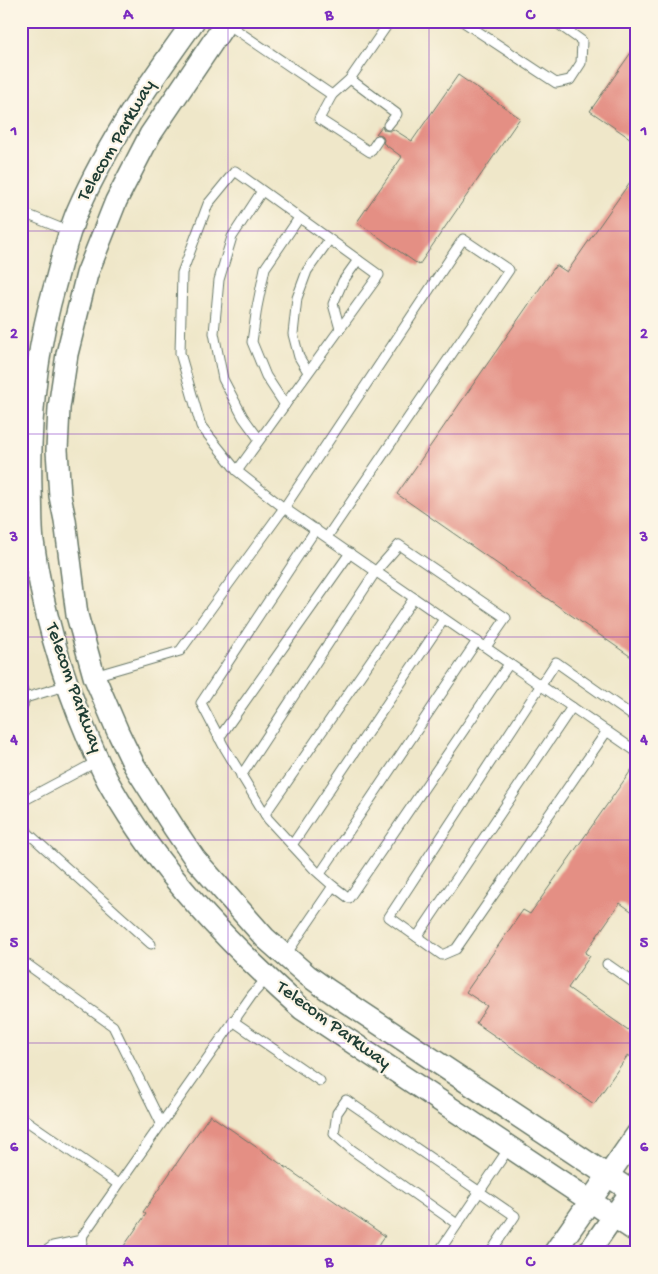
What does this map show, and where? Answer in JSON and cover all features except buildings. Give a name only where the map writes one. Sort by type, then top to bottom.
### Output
[{"type":"street","name":"Telecom Parkway","points":[[194,21],[150,82],[111,145],[77,213],[46,316],[37,370],[26,485],[39,580],[49,623],[77,711],[109,784],[150,847],[198,907],[267,978],[302,1009],[589,1202],[637,1232]]},
{"type":"street","name":"Telecom Parkway","points":[[225,22],[150,135],[116,201],[87,274],[67,354],[59,408],[57,450],[60,496],[65,520],[77,615],[94,676],[134,764],[174,828],[195,859],[265,938],[328,990],[608,1175],[635,1190]]},
{"type":"street","points":[[70,232],[99,244]]},
{"type":"street","points":[[68,685],[94,676]]},
{"type":"street","points":[[267,978],[285,956]]},
{"type":"street","points":[[554,1253],[637,1134]]},
{"type":"street","points":[[588,1253],[635,1190]]},
{"type":"lane","points":[[378,140],[370,152],[319,119],[332,95],[350,79],[390,21]]},
{"type":"lane","points":[[462,21],[556,83],[570,80],[580,63],[582,40],[554,21]]},
{"type":"lane","points":[[225,22],[332,95]]},
{"type":"lane","points":[[350,79],[397,114],[388,125]]},
{"type":"lane","points":[[237,471],[379,276],[235,171],[208,204],[182,273],[180,353],[201,426],[237,471],[284,508],[572,708],[636,750]]},
{"type":"lane","points":[[259,440],[243,417],[223,379],[214,333],[219,280],[232,237],[262,191]]},
{"type":"lane","points":[[21,212],[70,232]]},
{"type":"lane","points":[[285,405],[266,376],[252,342],[265,268],[299,218]]},
{"type":"lane","points":[[94,676],[180,651],[284,508],[463,239],[509,270],[326,537]]},
{"type":"lane","points":[[308,372],[299,357],[293,334],[297,298],[307,272],[329,240]]},
{"type":"lane","points":[[340,328],[333,304],[343,281],[358,260]]},
{"type":"lane","points":[[316,529],[201,703],[219,738],[265,814],[320,874],[349,898],[510,664]]},
{"type":"lane","points":[[241,776],[376,571],[399,545],[506,618],[486,647]]},
{"type":"lane","points":[[219,738],[350,553]]},
{"type":"lane","points":[[265,814],[414,598]]},
{"type":"lane","points":[[292,845],[444,618]]},
{"type":"lane","points":[[320,874],[477,641]]},
{"type":"lane","points":[[607,731],[456,949],[442,955],[388,917],[556,662],[637,718]]},
{"type":"lane","points":[[25,698],[68,685]]},
{"type":"lane","points":[[21,686],[25,698],[21,712]]},
{"type":"lane","points":[[417,937],[572,708]]},
{"type":"lane","points":[[21,802],[99,760]]},
{"type":"lane","points":[[21,820],[28,833],[151,944]]},
{"type":"lane","points":[[285,956],[333,886]]},
{"type":"lane","points":[[21,960],[113,1026],[161,1123]]},
{"type":"lane","points":[[607,964],[637,984]]},
{"type":"lane","points":[[86,1253],[81,1247],[83,1235],[252,994],[267,978]]},
{"type":"lane","points":[[233,1021],[320,1081]]},
{"type":"lane","points":[[457,1224],[352,1150],[334,1134],[337,1113],[346,1100],[515,1216],[490,1253]]},
{"type":"lane","points":[[21,1117],[118,1184]]},
{"type":"lane","points":[[438,1253],[509,1148]]},
{"type":"lane","points":[[42,1253],[53,1246],[82,1240]]}]
